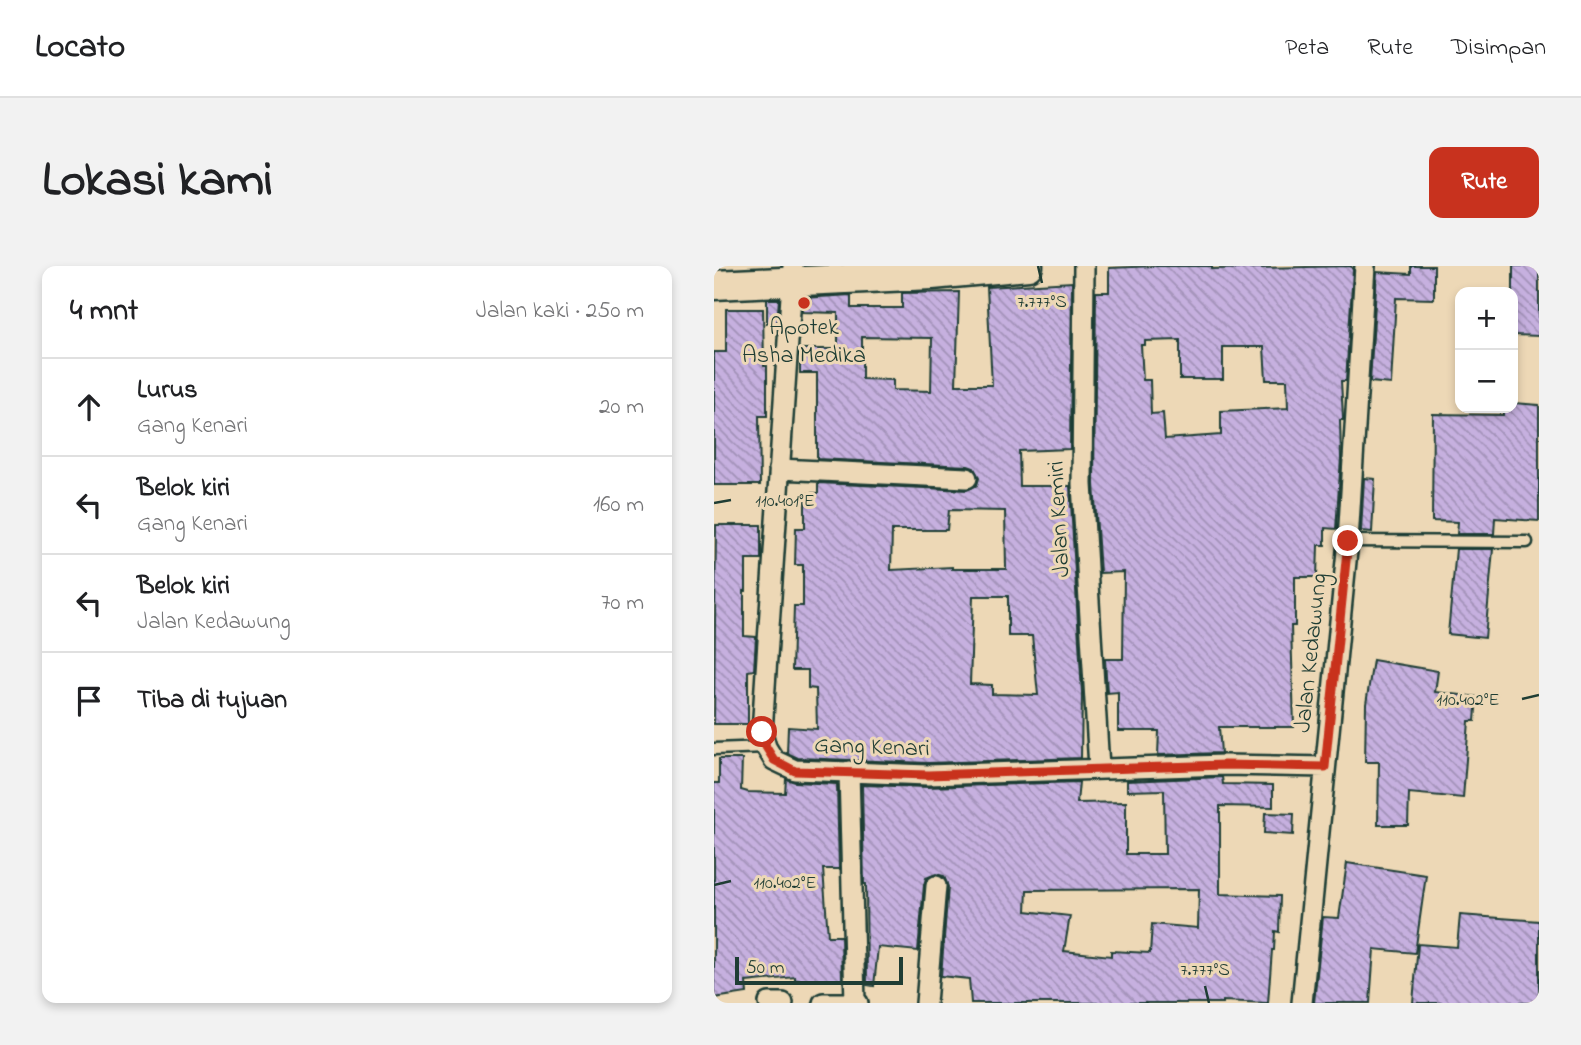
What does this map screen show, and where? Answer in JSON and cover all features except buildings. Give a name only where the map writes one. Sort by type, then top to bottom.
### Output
[{"type":"main road","points":[[714,285],[792,275],[1028,266]]},
{"type":"street","name":"Jalan Kemiri","points":[[1084,266],[1082,484],[1099,768]]},
{"type":"street","name":"Jalan Kedawung","points":[[1302,1003],[1348,541],[1365,266]]},
{"type":"street","points":[[766,747],[762,732],[792,275]]},
{"type":"street","points":[[779,469],[967,478]]},
{"type":"street","name":"Gang Kenari","points":[[766,747],[774,760],[795,771],[928,775],[1224,765],[1325,767]]},
{"type":"street","points":[[823,1003],[856,1003],[849,771]]},
{"type":"street","points":[[926,1003],[936,886]]},
{"type":"street","points":[[769,1003],[783,1003]]},
{"type":"lane","points":[[1348,541],[1527,542]]},
{"type":"lane","points":[[714,749],[766,747]]},
{"type":"place","name":"Apotek Asha Medika","points":[[804,303]]},
{"type":"route","points":[[762,732],[766,747],[774,760],[795,771],[928,775],[1224,765],[1325,767],[1348,541]]}]
